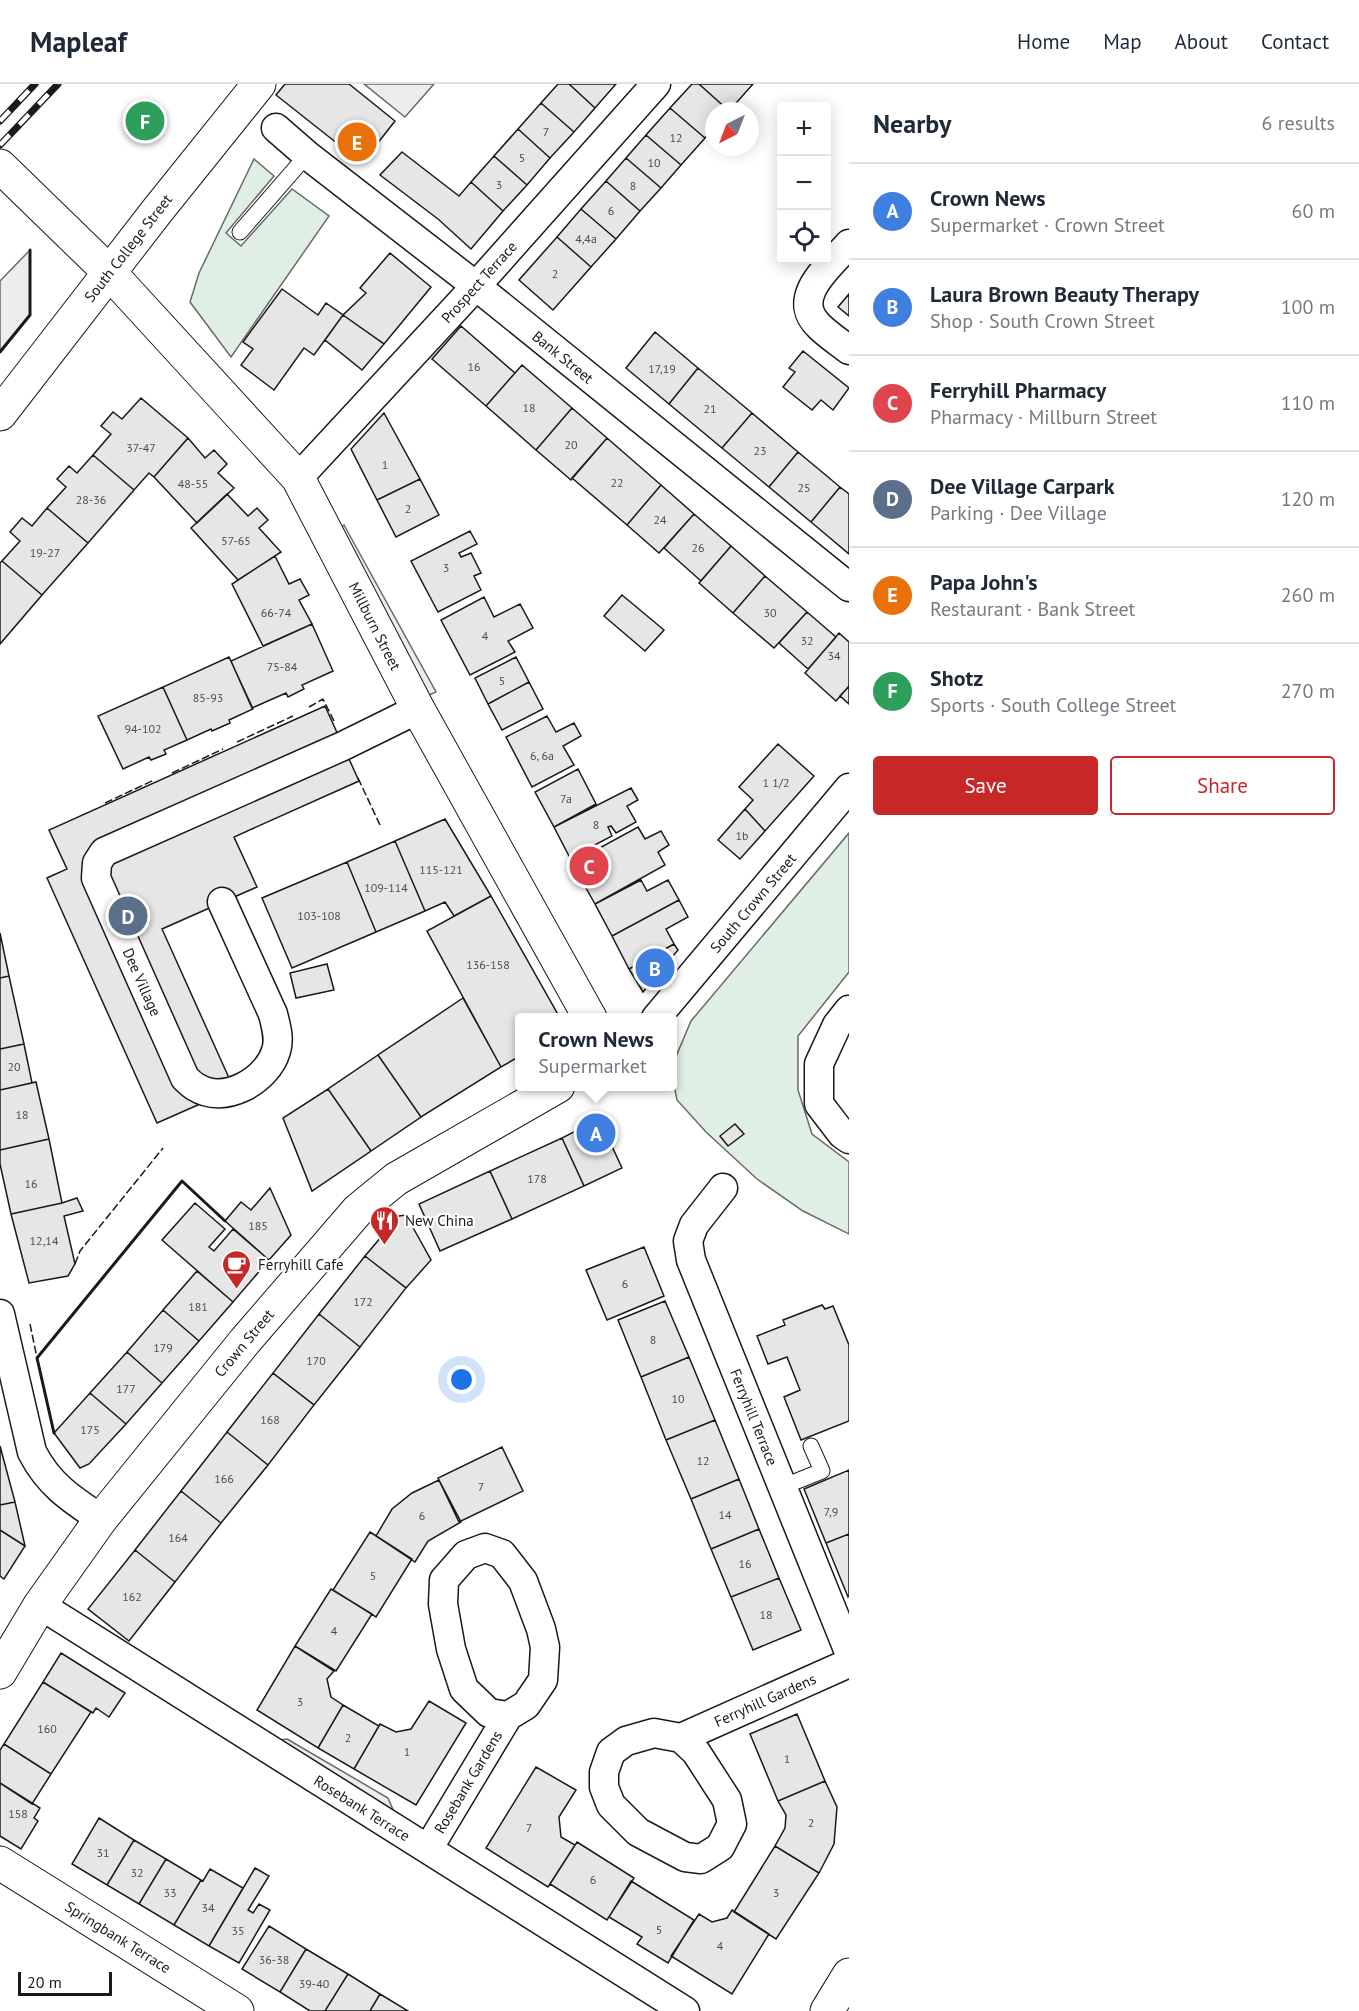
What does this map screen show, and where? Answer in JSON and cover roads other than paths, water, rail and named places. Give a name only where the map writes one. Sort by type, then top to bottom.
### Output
[{"type":"street","name":"South College Street","points":[[0,414],[259,84]]},
{"type":"street","name":"Prospect Terrace","points":[[298,478],[476,286],[656,84]]},
{"type":"street","name":"Bank Street","points":[[276,128],[849,587]]},
{"type":"street","name":"Millburn Street","points":[[0,166],[110,272],[298,478],[418,709],[588,1013]]},
{"type":"street","points":[[849,244],[812,286],[808,298],[809,310],[818,325],[849,350]]},
{"type":"street","name":"Dee Village","points":[[222,902],[273,1014],[278,1032],[276,1051],[268,1066],[254,1081],[240,1089],[212,1093],[196,1088],[185,1078],[96,878],[97,864],[104,852],[333,751],[418,709]]},
{"type":"street","name":"South Crown Street","points":[[659,1013],[849,788]]},
{"type":"street","points":[[849,1010],[837,1025],[819,1064],[819,1104],[842,1134],[849,1139]]},
{"type":"street","name":"Crown Street","points":[[0,1672],[40,1605],[101,1519],[245,1341],[358,1210],[396,1179],[549,1091]]},
{"type":"street","name":"Ferryhill Terrace","points":[[723,1188],[694,1225],[688,1241],[691,1260],[849,1652]]},
{"type":"street","points":[[0,1314],[33,1452],[42,1470],[56,1486],[101,1519]]},
{"type":"street","name":"Rosebank Gardens","points":[[428,1849],[508,1716],[526,1705],[543,1680],[545,1647],[541,1629],[523,1581],[502,1554],[485,1548],[466,1555],[444,1580],[443,1604],[451,1649],[464,1689],[489,1713],[508,1716]]},
{"type":"street","name":"Rosebank Terrace","points":[[40,1605],[685,2011]]},
{"type":"street","name":"Ferryhill Gardens","points":[[681,1738],[849,1663]]},
{"type":"street","points":[[654,1733],[681,1738],[696,1752],[727,1800],[732,1824],[720,1847],[700,1859],[685,1857],[638,1832],[610,1805],[604,1787],[604,1772],[611,1752],[626,1741],[654,1733]]},
{"type":"street","name":"Springbank Terrace","points":[[0,1863],[237,2011]]},
{"type":"street","points":[[827,2011],[849,1975]]},
{"type":"lane","points":[[240,232],[307,154]]},
{"type":"lane","points":[[782,1487],[822,1471],[811,1446]]},
{"type":"railway","points":[[0,121],[35,84]]},
{"type":"railway","points":[[0,145],[58,84]]},
{"type":"place","name":"Shotz","points":[[145,121]]},
{"type":"place","name":"Papa John's","points":[[357,142]]},
{"type":"place","name":"Ferryhill Pharmacy","points":[[589,866]]},
{"type":"place","name":"Dee Village Carpark","points":[[128,916]]},
{"type":"place","name":"Laura Brown Beauty Therapy","points":[[655,968]]},
{"type":"place","name":"Crown News","points":[[596,1133]]},
{"type":"place","name":"New China","points":[[384,1246]]},
{"type":"place","name":"Ferryhill Cafe","points":[[237,1290]]}]
